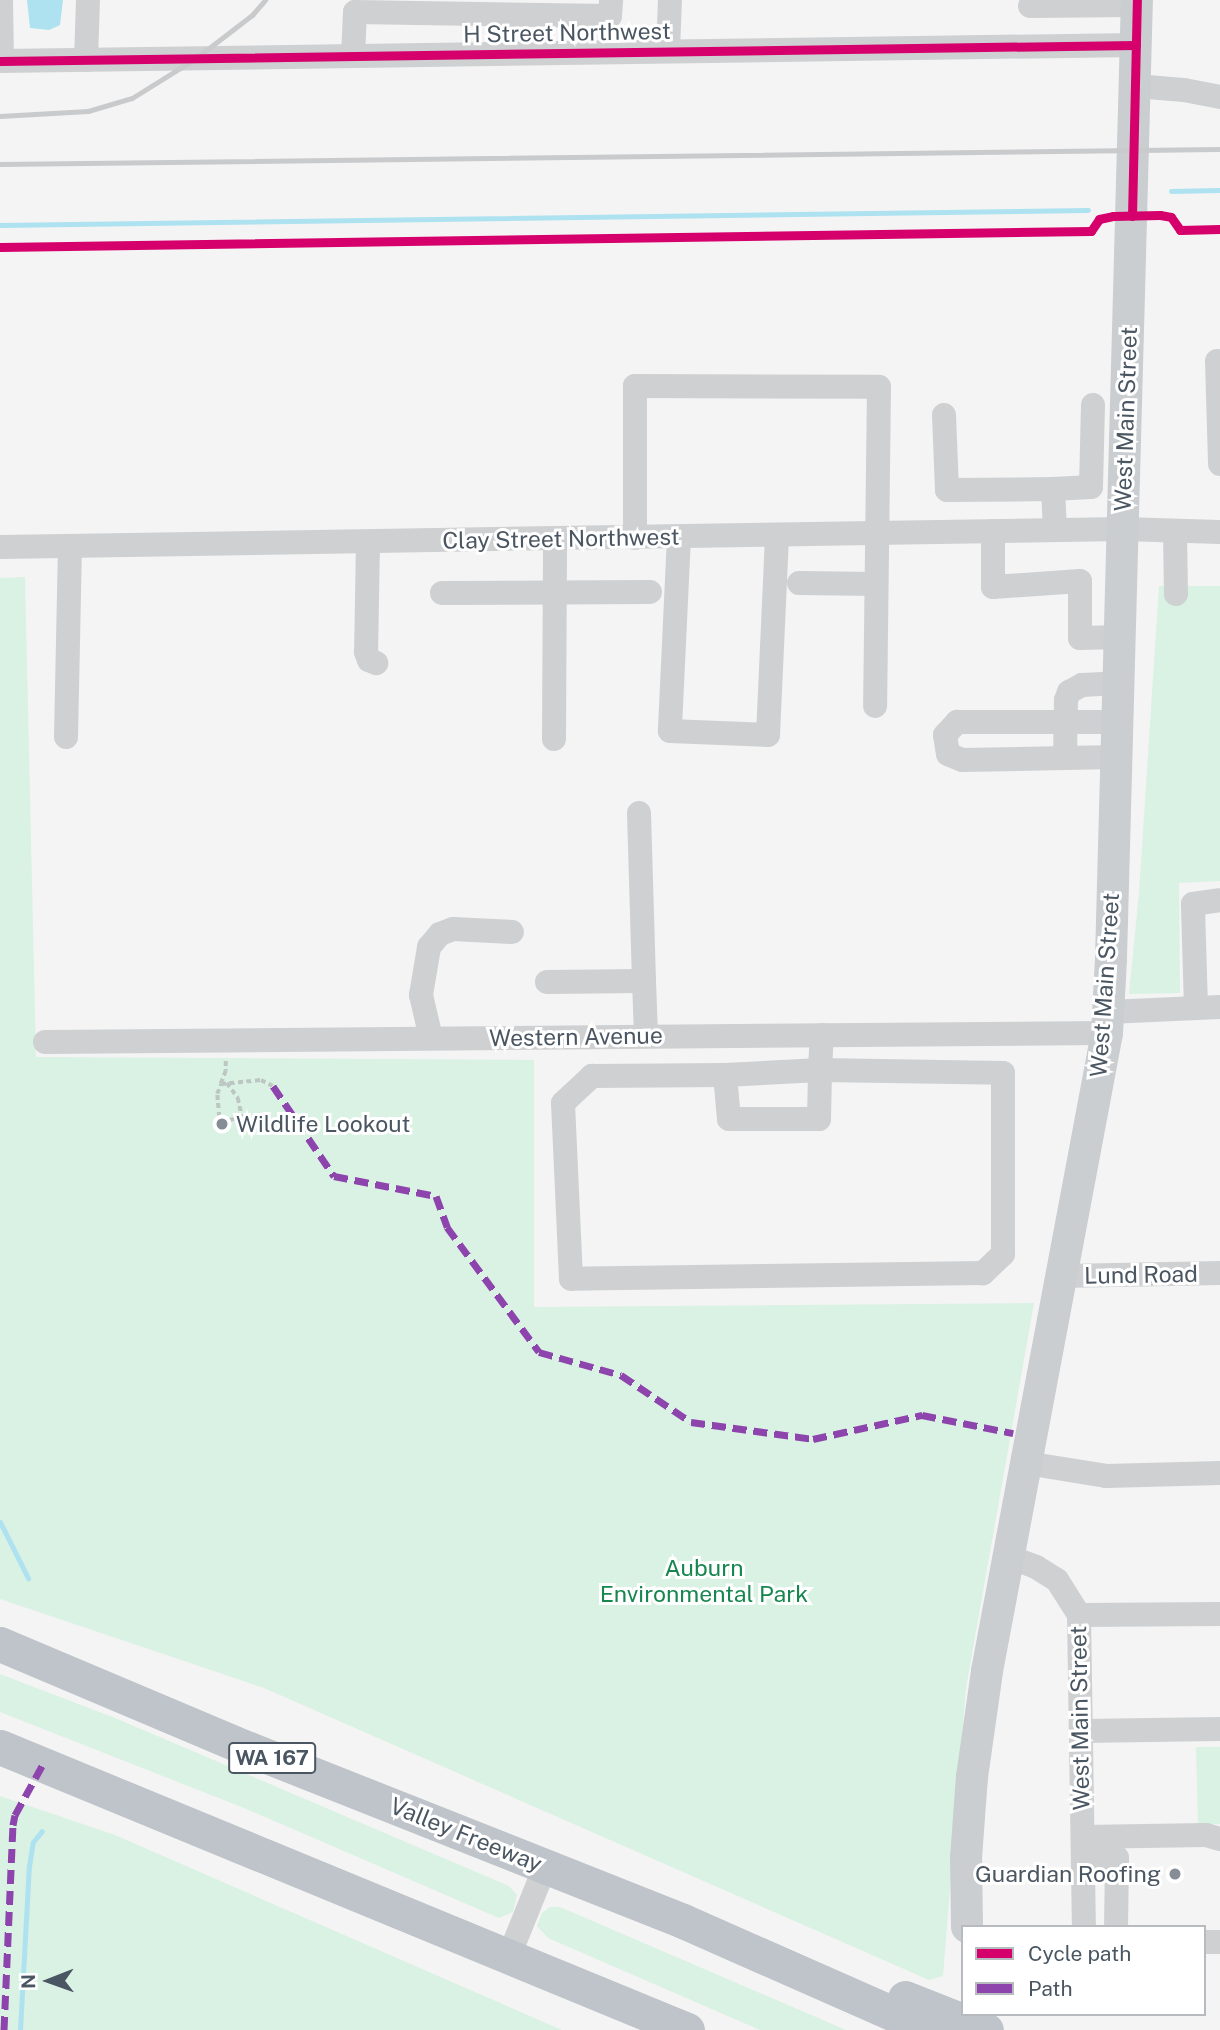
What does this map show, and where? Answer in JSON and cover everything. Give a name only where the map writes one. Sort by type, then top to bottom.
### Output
[{"type":"highway","name":"Valley Freeway","points":[[0,1644],[250,1749],[716,1935],[930,2030]]},
{"type":"highway","points":[[0,1746],[165,1812],[376,1904],[687,2030]]},
{"type":"highway","points":[[716,1935],[790,1955],[986,2030]]},
{"type":"highway","points":[[509,1956],[649,2030]]},
{"type":"main road","name":"West Main Street","points":[[1010,1557],[1107,1023],[1136,2]]},
{"type":"main road","points":[[967,1925],[966,1858],[972,1777],[987,1671],[1010,1557]]},
{"type":"street","points":[[1,0],[1,61]]},
{"type":"street","points":[[86,60],[88,0]]},
{"type":"street","points":[[353,56],[355,12],[610,16],[611,0]]},
{"type":"street","points":[[668,51],[670,0]]},
{"type":"street","points":[[1030,46],[1030,3],[1136,2]]},
{"type":"street","name":"H Street Northwest","points":[[1,61],[1136,45]]},
{"type":"street","points":[[1135,86],[1184,90],[1220,97]]},
{"type":"street","points":[[1217,361],[1220,464]]},
{"type":"street","points":[[635,538],[635,386],[878,387],[875,706]]},
{"type":"street","points":[[944,415],[947,490],[1091,487],[1093,404]]},
{"type":"street","points":[[1053,489],[1055,530]]},
{"type":"street","name":"Clay Street Northwest","points":[[0,547],[1122,529],[1220,532]]},
{"type":"street","points":[[993,531],[993,587],[1080,581],[1080,638],[1120,638]]},
{"type":"street","points":[[1175,532],[1176,594]]},
{"type":"street","points":[[679,537],[670,731],[768,736],[777,535]]},
{"type":"street","points":[[554,739],[555,540]]},
{"type":"street","points":[[369,542],[366,652],[369,660],[376,663]]},
{"type":"street","points":[[66,737],[70,546]]},
{"type":"street","points":[[799,583],[876,584]]},
{"type":"street","points":[[442,593],[650,592]]},
{"type":"street","points":[[1065,758],[1066,700],[1073,688],[1118,683]]},
{"type":"street","points":[[1116,757],[962,760],[948,754],[945,735],[957,722],[1117,722]]},
{"type":"street","points":[[639,813],[646,1036]]},
{"type":"street","points":[[1208,1007],[1193,904],[1220,900]]},
{"type":"street","points":[[430,1038],[421,995],[429,947],[440,934],[453,929],[512,932]]},
{"type":"street","points":[[547,982],[644,981]]},
{"type":"street","name":"Western Avenue","points":[[45,1042],[822,1035],[1107,1023],[1208,1007]]},
{"type":"street","points":[[725,1074],[729,1119],[819,1119],[822,1035]]},
{"type":"street","points":[[820,1070],[1003,1073],[1003,1254],[983,1273],[571,1279],[564,1103],[592,1076],[820,1070]]},
{"type":"street","name":"Lund Road","points":[[1062,1276],[1220,1273]]},
{"type":"street","points":[[1026,1463],[1106,1476],[1220,1473]]},
{"type":"street","name":"West Main Street","points":[[1010,1557],[1036,1567],[1056,1580],[1079,1615],[1084,1925]]},
{"type":"street","points":[[1079,1615],[1220,1614]]},
{"type":"street","points":[[1081,1731],[1220,1729]]},
{"type":"street","points":[[1083,1848],[1206,1835],[1220,1839]]},
{"type":"street","points":[[1083,1848],[1117,1858],[1116,1925]]},
{"type":"street","points":[[509,1956],[545,1867]]},
{"type":"path","points":[[219,1117],[217,1094],[226,1071],[225,1042]]},
{"type":"path","points":[[221,1084],[261,1080],[273,1086]]},
{"type":"path","points":[[227,1083],[237,1098],[242,1118],[228,1121]]},
{"type":"green space","name":"Auburn Environmental Park","points":[[25,577],[36,1057],[534,1060],[534,1307],[1034,1303],[966,1688],[943,1976],[929,1980],[264,1688],[0,1599],[0,578]]},
{"type":"green space","points":[[1159,586],[1220,586],[1220,881],[1179,883],[1180,993],[1129,994],[1139,893]]},
{"type":"green space","points":[[0,1674],[115,1718],[509,1886],[517,1895],[513,1912],[499,1918],[244,1808],[0,1712]]},
{"type":"green space","points":[[1196,1747],[1220,1747],[1220,1824],[1198,1825]]},
{"type":"green space","points":[[0,1796],[115,1835],[562,2030],[0,2030]]},
{"type":"green space","points":[[550,1907],[560,1907],[846,2030],[760,2030],[548,1938],[537,1926],[542,1913]]},
{"type":"water","points":[[27,0],[63,0],[60,25],[49,30],[30,28]]},
{"type":"waterway","points":[[1171,191],[1220,190]]},
{"type":"waterway","points":[[0,225],[1088,210]]},
{"type":"waterway","points":[[0,1522],[28,1578]]},
{"type":"waterway","points":[[20,2030],[29,1866],[33,1842],[42,1831]]},
{"type":"railway","points":[[0,116],[88,111],[132,98],[196,58],[252,15],[265,0]]},
{"type":"railway","points":[[0,164],[1220,149]]},
{"type":"marked path","points":[[273,1086],[334,1176],[436,1196],[447,1227],[539,1352],[621,1375],[691,1422],[813,1439],[922,1415],[1013,1433]]},
{"type":"marked path","points":[[4,2030],[13,1825],[15,1815],[43,1764]]},
{"type":"cycle path","points":[[1132,216],[1137,0]]},
{"type":"cycle path","points":[[0,61],[1136,45]]},
{"type":"cycle path","points":[[0,247],[1091,231],[1099,219],[1160,215],[1171,217],[1180,230],[1220,229]]},
{"type":"place","name":"Wildlife Lookout","points":[[222,1124]]},
{"type":"place","name":"Guardian Roofing","points":[[1175,1874]]}]
